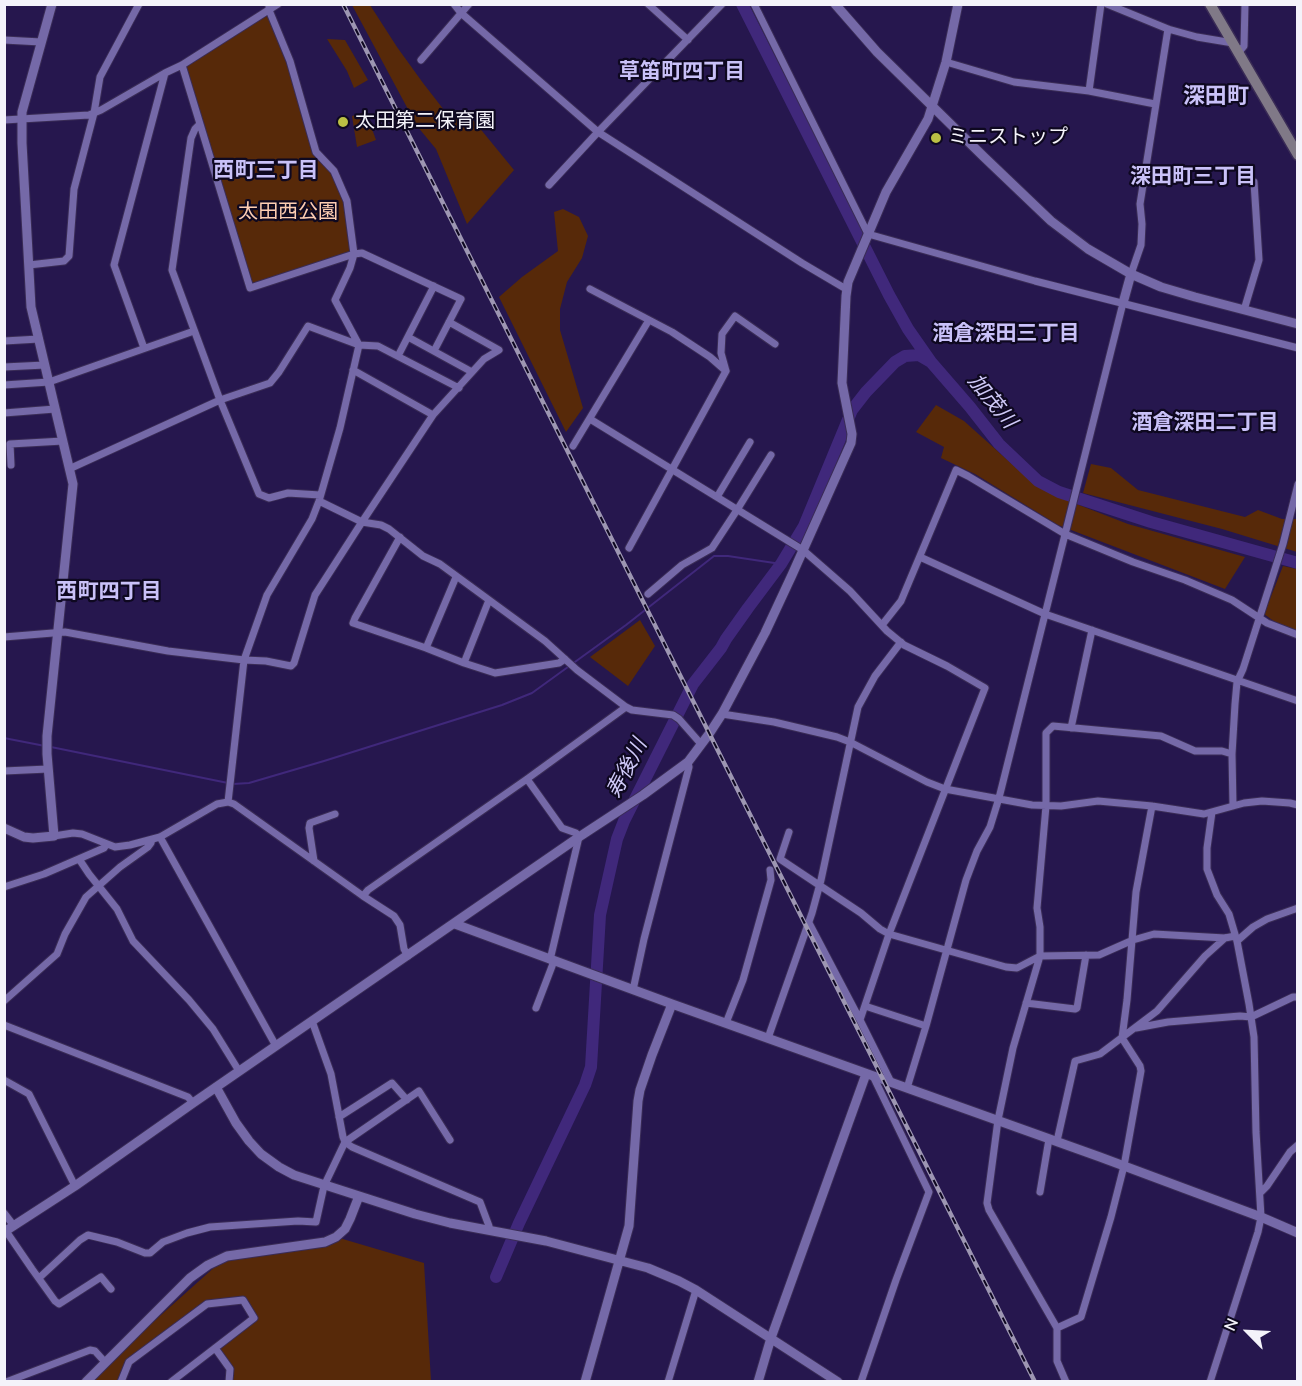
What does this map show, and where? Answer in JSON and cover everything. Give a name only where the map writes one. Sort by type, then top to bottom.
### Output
[{"type":"main road","points":[[1210,4],[1298,155]]},
{"type":"street","points":[[52,4],[22,112],[22,143],[31,307],[73,484],[47,746],[54,836]]},
{"type":"street","points":[[29,265],[64,261],[69,256],[74,189],[94,113],[100,77],[139,4]]},
{"type":"street","points":[[4,120],[62,118],[94,113],[182,65],[269,7],[278,4]]},
{"type":"street","points":[[454,4],[461,13],[598,132],[846,289]]},
{"type":"street","points":[[421,60],[469,4]]},
{"type":"street","points":[[648,4],[688,40]]},
{"type":"street","points":[[549,185],[722,4]]},
{"type":"street","points":[[754,4],[867,236],[1298,348]]},
{"type":"street","points":[[835,4],[877,52],[1052,220],[1088,249],[1131,274],[1161,287],[1298,324]]},
{"type":"street","points":[[8,1229],[75,1186],[579,837],[644,795],[688,762],[722,714],[765,633],[851,442],[851,427],[842,383],[846,289],[886,192],[928,119],[946,62],[958,4]]},
{"type":"street","points":[[1089,91],[1101,4]]},
{"type":"street","points":[[1107,4],[1168,29],[1236,48],[1244,46],[1245,4]]},
{"type":"street","points":[[228,801],[244,660],[267,595],[312,519],[320,498],[340,428],[359,345],[335,300],[354,254],[347,201],[334,171],[315,152],[290,61],[269,7]]},
{"type":"street","points":[[907,1088],[966,880],[977,851],[990,827],[999,798],[1123,303],[1141,244],[1140,204],[1168,29]]},
{"type":"street","points":[[4,40],[40,42]]},
{"type":"street","points":[[946,62],[1014,82],[1089,91],[1155,104]]},
{"type":"street","points":[[182,65],[250,288],[363,253],[461,299],[434,351]]},
{"type":"street","points":[[144,348],[114,265],[165,73]]},
{"type":"street","points":[[200,125],[195,129],[192,138],[172,270],[220,400],[259,494],[269,498],[288,493],[320,498],[362,522],[381,525],[423,556],[440,564],[545,641],[574,667],[626,706],[632,710],[676,717],[701,744]]},
{"type":"street","points":[[1244,310],[1259,260],[1254,182]]},
{"type":"street","points":[[398,356],[434,286]]},
{"type":"street","points":[[590,289],[672,332],[710,357],[726,371]]},
{"type":"street","points":[[629,548],[726,371],[721,353],[722,334],[735,316],[775,344]]},
{"type":"street","points":[[573,446],[649,320]]},
{"type":"street","points":[[4,637],[65,632],[168,651],[266,661],[291,666],[294,663],[315,595],[362,522],[433,415],[484,359],[498,350],[450,322]]},
{"type":"street","points":[[69,469],[220,400],[270,383],[308,326],[359,345],[378,346],[459,388]]},
{"type":"street","points":[[4,385],[49,382],[194,331]]},
{"type":"street","points":[[408,337],[472,372]]},
{"type":"street","points":[[4,342],[39,339]]},
{"type":"street","points":[[4,367],[45,365]]},
{"type":"street","points":[[353,370],[433,415]]},
{"type":"street","points":[[4,413],[55,409]]},
{"type":"street","points":[[590,419],[801,549],[844,585],[901,642],[985,688],[889,934],[860,1020]]},
{"type":"street","points":[[11,465],[10,444],[63,441]]},
{"type":"street","points":[[717,497],[750,442]]},
{"type":"street","points":[[648,594],[682,565],[712,548],[771,455]]},
{"type":"street","points":[[882,625],[901,601],[956,470],[1065,534],[1232,600],[1267,623],[1298,635]]},
{"type":"street","points":[[1233,806],[1232,754],[1237,682],[1274,572],[1298,484]]},
{"type":"street","points":[[400,537],[353,623],[495,674],[566,660]]},
{"type":"street","points":[[920,556],[1045,614],[1237,682],[1298,701]]},
{"type":"street","points":[[426,648],[456,577]]},
{"type":"street","points":[[464,663],[489,600]]},
{"type":"street","points":[[1071,728],[1092,630]]},
{"type":"street","points":[[768,1038],[809,923],[858,707],[875,676],[901,642]]},
{"type":"street","points":[[363,896],[368,890],[527,779],[626,706]]},
{"type":"street","points":[[722,714],[820,733],[850,742],[945,789],[1032,805],[1061,806],[1098,801],[1204,814],[1262,801],[1298,805]]},
{"type":"street","points":[[1066,1382],[1058,1361],[1057,1328],[987,1203],[998,1120],[1013,1048],[1040,956],[1040,927],[1037,908],[1046,806],[1046,733],[1053,726],[1161,736],[1196,751],[1232,754]]},
{"type":"street","points":[[633,990],[689,767],[688,762]]},
{"type":"street","points":[[4,771],[48,769]]},
{"type":"street","points":[[527,779],[562,828],[576,833],[579,837]]},
{"type":"street","points":[[4,828],[24,837],[33,838],[82,834],[115,847],[160,837],[217,804],[228,801],[394,916],[400,926],[404,949],[408,956]]},
{"type":"street","points":[[1057,1328],[1081,1317],[1124,1166],[1141,1071],[1122,1038],[1136,892],[1152,806]]},
{"type":"street","points":[[1210,1382],[1261,1217],[1254,1037],[1236,939],[1229,914],[1217,895],[1208,869],[1207,848],[1212,812]]},
{"type":"street","points":[[314,861],[310,823],[334,814]]},
{"type":"street","points":[[789,832],[780,859],[861,913],[880,929],[889,934],[1006,967],[1017,968],[1040,956],[1099,955],[1133,940],[1154,934],[1236,939],[1267,919],[1298,908]]},
{"type":"street","points":[[160,837],[276,1046]]},
{"type":"street","points":[[536,1008],[552,960],[579,837]]},
{"type":"street","points":[[4,1001],[57,954],[65,934],[86,897],[120,867],[148,847],[152,839]]},
{"type":"street","points":[[4,887],[44,874],[104,848],[106,845]]},
{"type":"street","points":[[79,859],[117,909],[133,941],[213,1029],[239,1071]]},
{"type":"street","points":[[726,1023],[743,980],[771,880],[770,870]]},
{"type":"street","points":[[809,923],[891,1082]]},
{"type":"street","points":[[455,924],[1124,1166],[1298,1233]]},
{"type":"street","points":[[1040,1192],[1075,1061],[1100,1054],[1157,1011],[1205,956],[1225,938]]},
{"type":"street","points":[[1026,1004],[1076,1009],[1086,955]]},
{"type":"street","points":[[1134,1029],[1168,1022],[1251,1017],[1298,997]]},
{"type":"street","points":[[585,1382],[629,1226],[638,1101],[652,1054],[672,1004]]},
{"type":"street","points":[[865,1006],[926,1026]]},
{"type":"street","points":[[312,1021],[331,1074],[345,1142],[480,1202],[489,1230]]},
{"type":"street","points":[[4,1025],[188,1097],[193,1103]]},
{"type":"street","points":[[758,1382],[771,1338],[870,1075]]},
{"type":"street","points":[[861,1382],[929,1192],[870,1075]]},
{"type":"street","points":[[4,1080],[29,1094],[75,1186]]},
{"type":"street","points":[[339,1118],[392,1083],[407,1100]]},
{"type":"street","points":[[216,1088],[249,1141],[261,1154],[294,1175],[450,1223],[514,1234],[648,1268],[696,1290],[838,1382]]},
{"type":"street","points":[[39,1278],[64,1253],[88,1235],[150,1253],[163,1242],[210,1227],[298,1221],[316,1222],[324,1186],[345,1142],[418,1091],[450,1140]]},
{"type":"street","points":[[1260,1193],[1268,1186],[1290,1152],[1298,1145]]},
{"type":"street","points":[[86,1382],[104,1361],[190,1278],[208,1265],[227,1256],[325,1242],[336,1237],[345,1229],[359,1196]]},
{"type":"street","points":[[4,1213],[8,1229],[39,1278],[59,1304],[101,1277],[111,1289]]},
{"type":"street","points":[[668,1382],[696,1290]]},
{"type":"street","points":[[122,1382],[129,1362],[207,1304],[243,1300],[254,1318],[171,1382]]},
{"type":"street","points":[[215,1348],[230,1369],[229,1382]]},
{"type":"street","points":[[6,1382],[90,1350],[95,1351],[104,1361]]},
{"type":"street","points":[[31,1382],[33,1371]]},
{"type":"green space","points":[[352,5],[370,5],[397,47],[444,110],[469,115],[514,170],[467,224],[436,149],[417,126]]},
{"type":"green space","name":"太田西公園","points":[[269,10],[290,61],[316,152],[334,171],[347,201],[354,254],[250,288],[182,65]]},
{"type":"green space","points":[[327,39],[345,40],[368,80],[354,88],[347,71]]},
{"type":"green space","points":[[366,112],[376,140],[357,147],[352,116]]},
{"type":"green space","points":[[563,209],[579,217],[588,236],[582,258],[567,282],[560,309],[560,330],[583,408],[566,432],[499,297],[558,251],[554,212]]},
{"type":"green space","points":[[936,405],[964,421],[1022,473],[1061,498],[1128,524],[1245,557],[1225,589],[1058,525],[975,474],[941,458],[944,447],[916,432]]},
{"type":"green space","points":[[1091,464],[1111,468],[1138,490],[1245,517],[1258,510],[1282,519],[1297,519],[1297,552],[1222,529],[1083,493]]},
{"type":"green space","points":[[1283,566],[1297,569],[1297,630],[1279,625],[1264,614]]},
{"type":"green space","points":[[640,620],[655,646],[628,686],[590,657]]},
{"type":"green space","points":[[336,1237],[424,1263],[431,1381],[229,1381],[230,1369],[215,1348],[254,1318],[242,1300],[207,1304],[129,1362],[122,1381],[86,1382],[227,1256]]},
{"type":"waterway","name":"加茂川","points":[[742,4],[908,329],[931,362],[999,444],[1038,481],[1059,492],[1151,522],[1298,563]]},
{"type":"waterway","name":"寿後川","points":[[496,1277],[519,1223],[585,1085],[591,1067],[600,915],[617,839],[624,821],[693,684],[781,564],[804,526],[852,410],[895,362],[905,356],[919,355],[931,362]]},
{"type":"waterway","points":[[233,784],[249,783],[324,761],[502,705],[532,693],[626,625],[714,556],[781,564]]},
{"type":"waterway","points":[[4,738],[45,746]]},
{"type":"waterway","points":[[51,747],[228,783]]},
{"type":"railway","points":[[343,4],[1035,1382]]},
{"type":"place","name":"太田第二保育園","points":[[343,122]]},
{"type":"place","name":"ミニストップ","points":[[936,138]]},
{"type":"district","name":"草笛町四丁目","points":[[682,73]]},
{"type":"district","name":"深田町","points":[[1216,98]]},
{"type":"district","name":"西町三丁目","points":[[266,172]]},
{"type":"district","name":"深田町三丁目","points":[[1193,178]]},
{"type":"district","name":"酒倉深田三丁目","points":[[1006,335]]},
{"type":"district","name":"酒倉深田二丁目","points":[[1205,424]]},
{"type":"district","name":"西町四丁目","points":[[109,593]]}]
